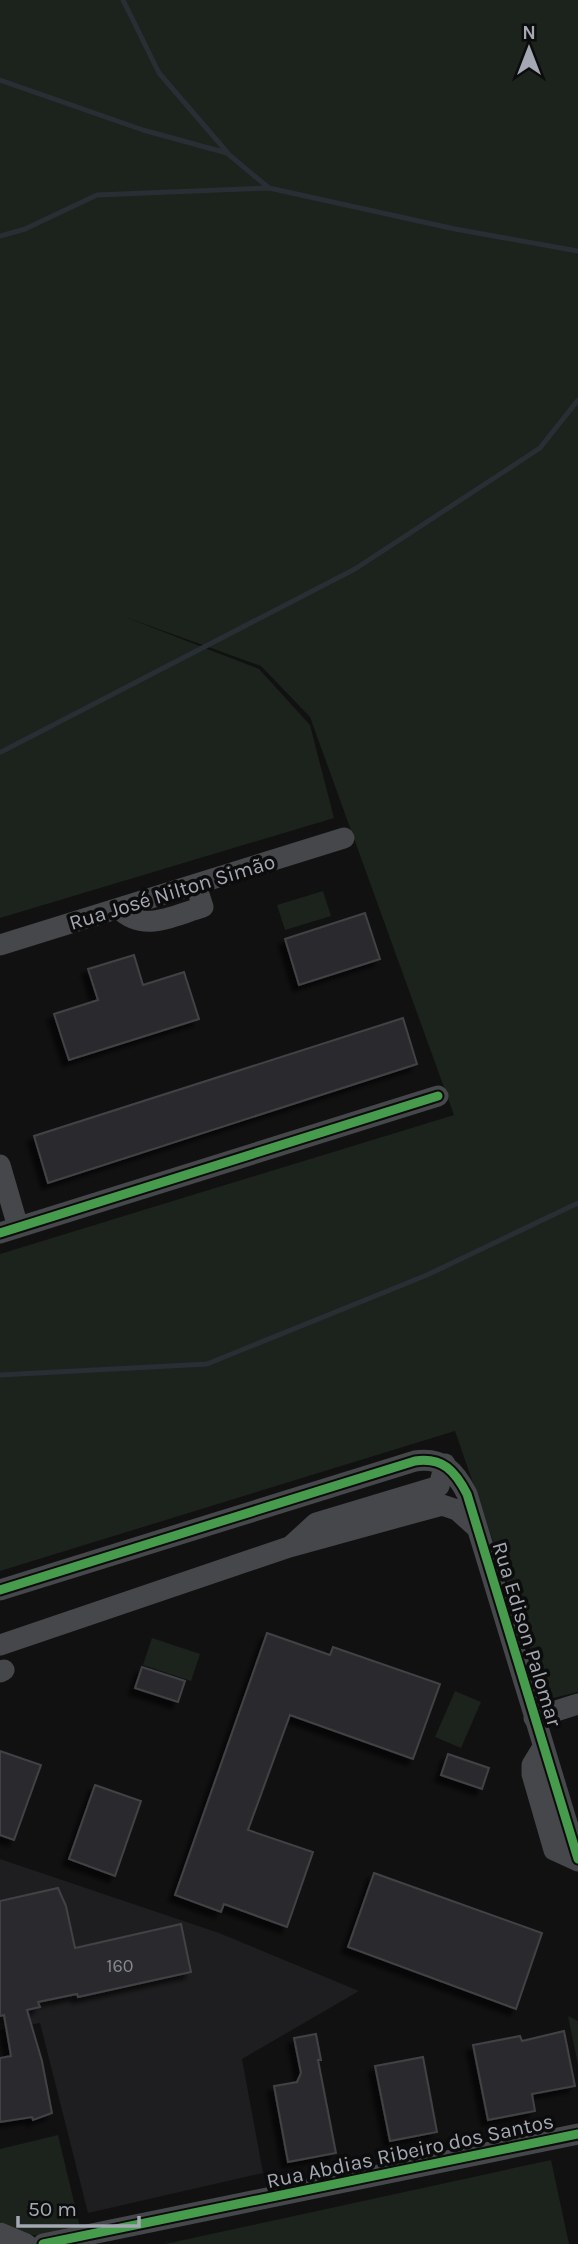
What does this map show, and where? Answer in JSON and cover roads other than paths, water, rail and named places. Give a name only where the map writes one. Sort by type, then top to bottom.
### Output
[{"type":"street","name":"Rua José Nilton Simão","points":[[0,945],[344,838]]},
{"type":"street","points":[[0,1165],[9,1230],[438,1096]]},
{"type":"street","points":[[0,1590],[415,1461],[435,1460],[445,1464],[439,1486],[316,1524],[289,1548]]},
{"type":"street","name":"Rua Edison Palomar","points":[[445,1464],[467,1494],[578,1860]]},
{"type":"street","points":[[0,1645],[289,1548],[442,1505],[457,1510],[477,1528]]},
{"type":"street","points":[[534,1718],[578,1704]]},
{"type":"street","name":"Rua Abdias Ribeiro dos Santos","points":[[43,2244],[578,2134]]},
{"type":"street","points":[[0,2233],[26,2244]]},
{"type":"waterway","points":[[123,0],[159,73],[227,152]]},
{"type":"waterway","points":[[0,80],[143,130],[227,153],[269,188]]},
{"type":"waterway","points":[[0,236],[25,229],[97,195],[269,188],[455,229],[578,251]]},
{"type":"waterway","points":[[1,752],[355,569],[540,448],[578,400]]},
{"type":"waterway","points":[[0,1375],[207,1364],[427,1275],[578,1203]]}]
